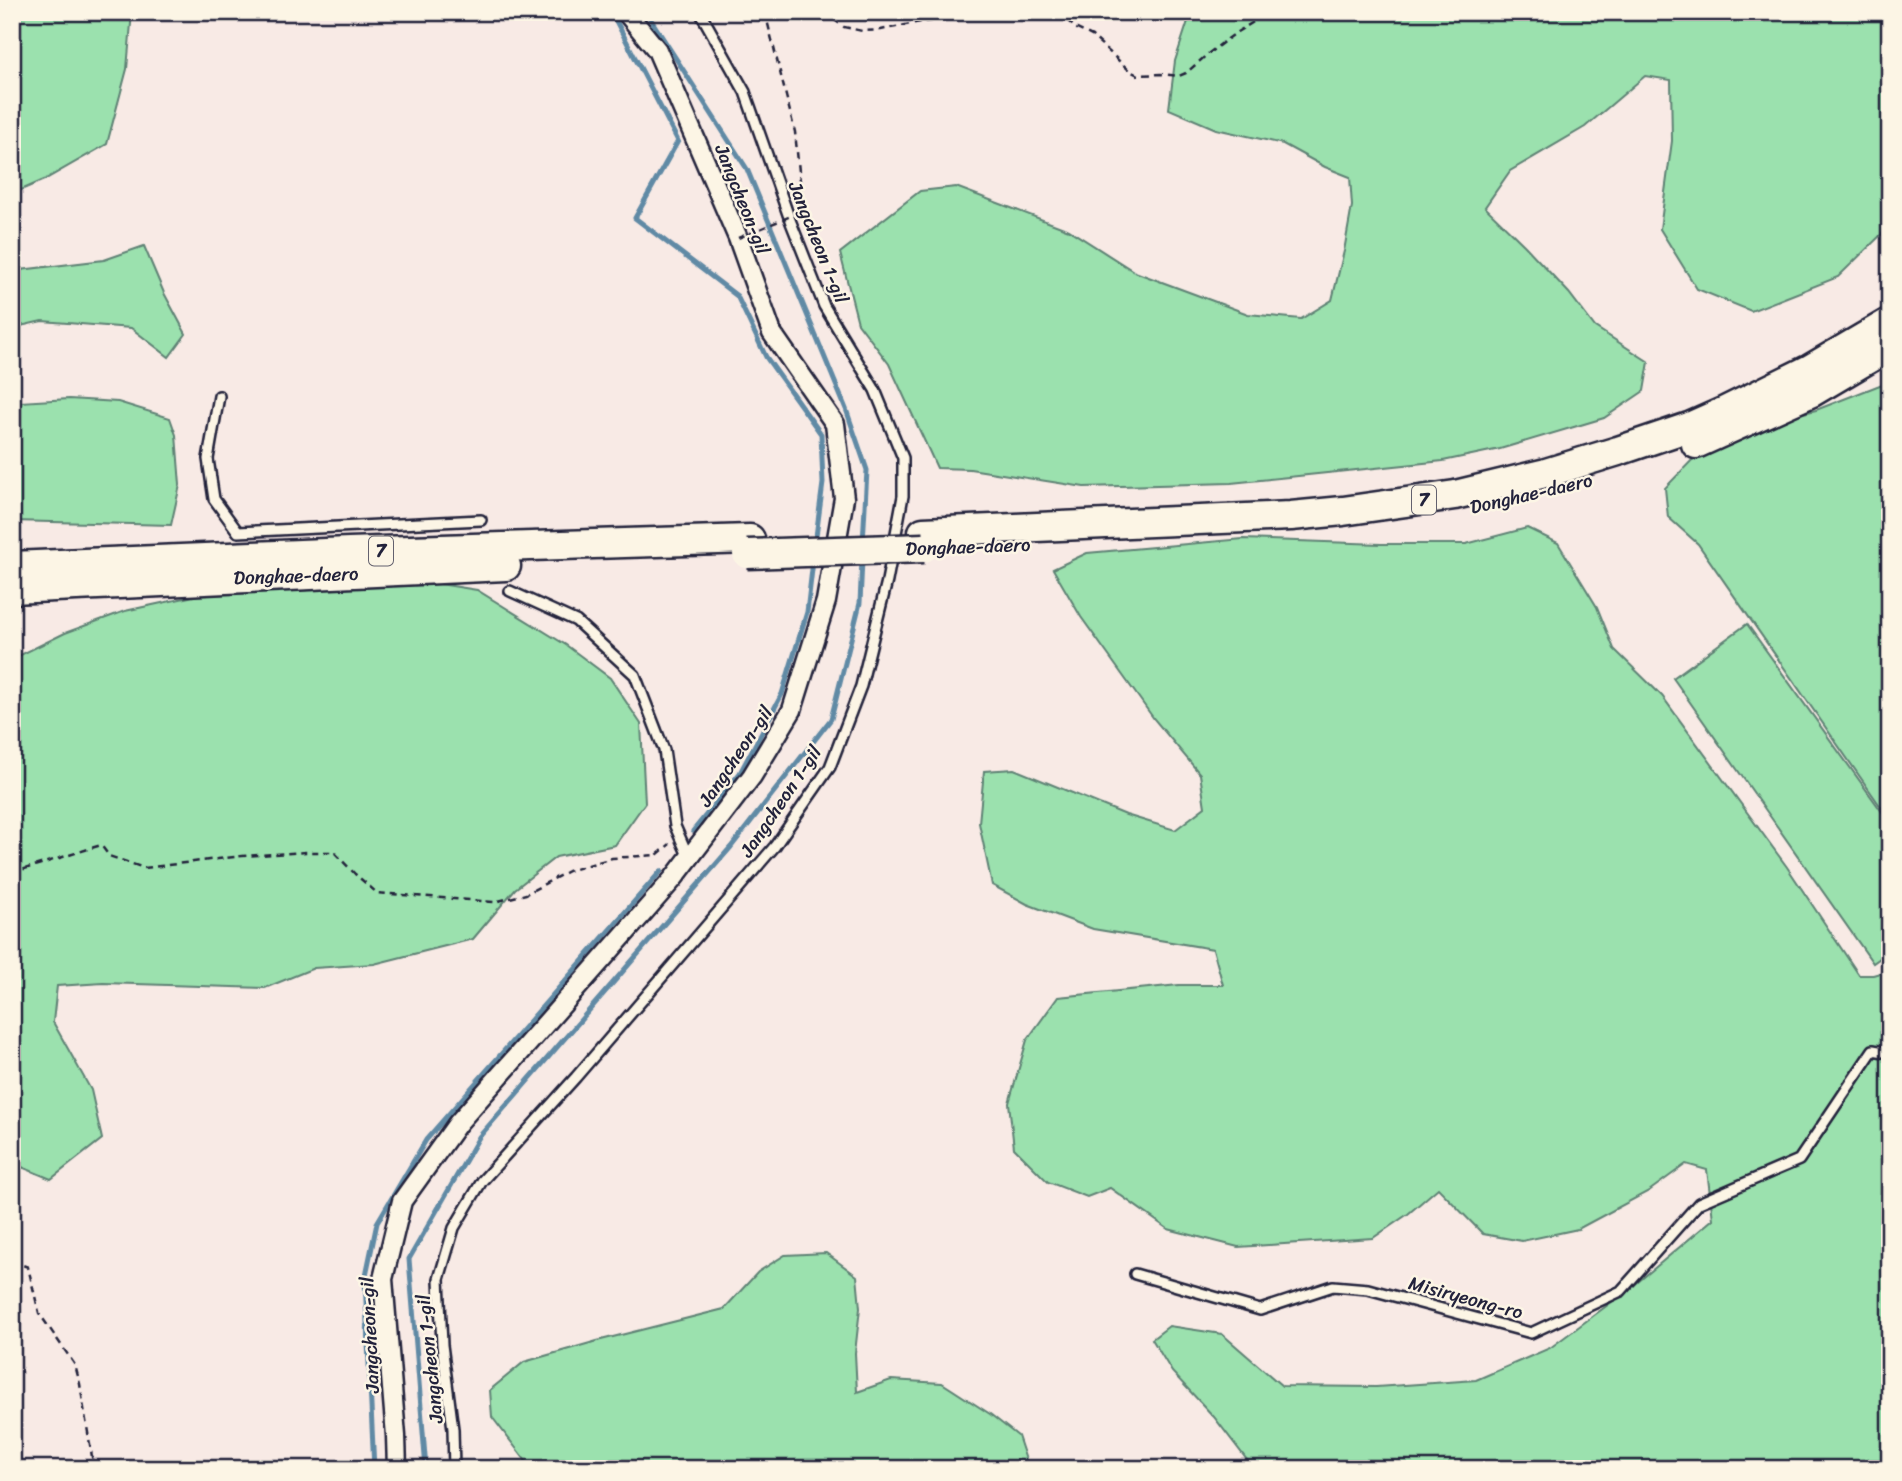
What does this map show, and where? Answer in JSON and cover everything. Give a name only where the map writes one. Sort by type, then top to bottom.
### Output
[{"type":"main road","points":[[1832,368],[1855,330],[1890,302]]},
{"type":"main road","name":"Donghae-daero","points":[[1832,368],[1890,322]]},
{"type":"main road","name":"Donghae-daero","points":[[12,589],[749,547],[924,540],[1343,511],[1455,495],[1618,452],[1689,428],[1890,346]]},
{"type":"main road","points":[[1832,368],[1890,359]]},
{"type":"main road","name":"Donghae-daero","points":[[12,566],[349,552],[749,547]]},
{"type":"street","name":"Jangcheon-gil","points":[[397,1469],[383,1279],[402,1200],[458,1123],[673,879],[752,776],[792,710],[826,601],[844,498],[835,424],[772,333],[738,238],[657,50],[626,12]]},
{"type":"lane","name":"Jangcheon 1-gil","points":[[454,1469],[453,1429],[442,1345],[439,1279],[454,1228],[482,1181],[576,1077],[775,846],[830,766],[861,686],[887,581],[903,496],[903,458],[876,390],[824,306],[790,220],[745,92],[699,12]]},
{"type":"lane","points":[[219,396],[208,459],[214,499],[238,532],[481,520]]},
{"type":"lane","points":[[510,591],[576,621],[635,675],[664,750],[675,826],[689,859]]},
{"type":"lane","name":"Misiryeong-ro","points":[[1135,1274],[1260,1310],[1333,1286],[1368,1290],[1531,1333],[1621,1291],[1699,1203],[1800,1160],[1873,1050],[1890,1053]]},
{"type":"path","points":[[738,238],[803,211],[795,132],[765,12]]},
{"type":"path","points":[[824,12],[844,27],[862,31],[963,18],[1013,18],[1037,12]]},
{"type":"path","points":[[1059,12],[1075,28],[1092,36],[1130,71],[1138,75],[1179,76],[1237,32],[1270,12]]},
{"type":"path","points":[[12,873],[101,845],[109,856],[144,868],[242,856],[334,852],[377,893],[494,902],[526,894],[568,872],[612,858],[657,855],[679,835]]},
{"type":"path","points":[[12,1261],[28,1267],[39,1312],[75,1365],[94,1469]]},
{"type":"green space","points":[[12,12],[132,12],[127,69],[107,144],[44,180],[12,194]]},
{"type":"green space","points":[[1191,12],[1890,12],[1890,226],[1838,277],[1751,311],[1697,289],[1660,229],[1672,141],[1671,80],[1645,76],[1585,127],[1510,171],[1485,207],[1569,293],[1595,327],[1649,362],[1644,391],[1604,418],[1500,449],[1443,461],[1231,483],[1084,487],[970,469],[937,468],[889,364],[858,323],[840,253],[920,191],[956,187],[1069,230],[1135,272],[1248,314],[1301,319],[1332,300],[1352,206],[1350,177],[1283,144],[1216,129],[1169,109],[1175,61]]},
{"type":"green space","points":[[144,246],[164,293],[186,334],[169,357],[131,328],[42,321],[12,328],[12,271],[104,260]]},
{"type":"green space","points":[[1890,381],[1890,820],[1698,544],[1668,517],[1665,488],[1694,458],[1766,422],[1816,410]]},
{"type":"green space","points":[[12,389],[20,402],[69,399],[118,402],[170,418],[176,435],[180,485],[171,525],[12,521]]},
{"type":"green space","points":[[1527,528],[1558,543],[1597,607],[1614,649],[1662,696],[1787,867],[1859,975],[1873,975],[1890,970],[1890,1469],[1254,1469],[1214,1417],[1172,1372],[1152,1339],[1169,1326],[1222,1334],[1282,1386],[1376,1387],[1476,1380],[1550,1348],[1632,1287],[1713,1219],[1707,1170],[1686,1164],[1649,1191],[1578,1229],[1522,1241],[1483,1234],[1438,1188],[1408,1214],[1373,1238],[1238,1247],[1168,1229],[1110,1188],[1087,1197],[1048,1182],[1014,1148],[1009,1103],[1027,1040],[1058,997],[1179,985],[1223,985],[1213,949],[1093,929],[1027,904],[992,885],[979,823],[984,771],[1014,769],[1126,815],[1175,830],[1205,807],[1200,774],[1154,719],[1081,617],[1053,569],[1087,553],[1243,539],[1466,544]]},
{"type":"green space","points":[[415,580],[477,590],[566,645],[610,678],[641,724],[645,803],[615,845],[556,857],[515,889],[473,939],[374,964],[314,968],[265,988],[103,983],[57,986],[53,1022],[91,1090],[102,1139],[51,1179],[12,1163],[12,659],[65,633],[125,611],[226,589]]},
{"type":"green space","points":[[1747,624],[1890,823],[1890,951],[1873,963],[1673,678]]},
{"type":"green space","points":[[826,1253],[857,1276],[860,1308],[855,1353],[857,1392],[891,1380],[942,1383],[1018,1436],[1029,1469],[532,1469],[492,1417],[490,1390],[524,1362],[724,1309],[758,1272],[785,1255]]},
{"type":"waterway","points":[[609,12],[678,141],[635,218],[737,296],[766,357],[821,434],[823,483],[815,544]]},
{"type":"waterway","points":[[646,12],[747,169],[846,409],[867,470],[863,543]]},
{"type":"waterway","points":[[426,1469],[409,1259],[479,1137],[731,847],[831,719],[860,603],[862,560]]},
{"type":"waterway","points":[[693,831],[740,773],[782,694],[807,612],[813,561]]},
{"type":"waterway","points":[[374,1469],[365,1280],[377,1223],[426,1140],[661,871]]}]
